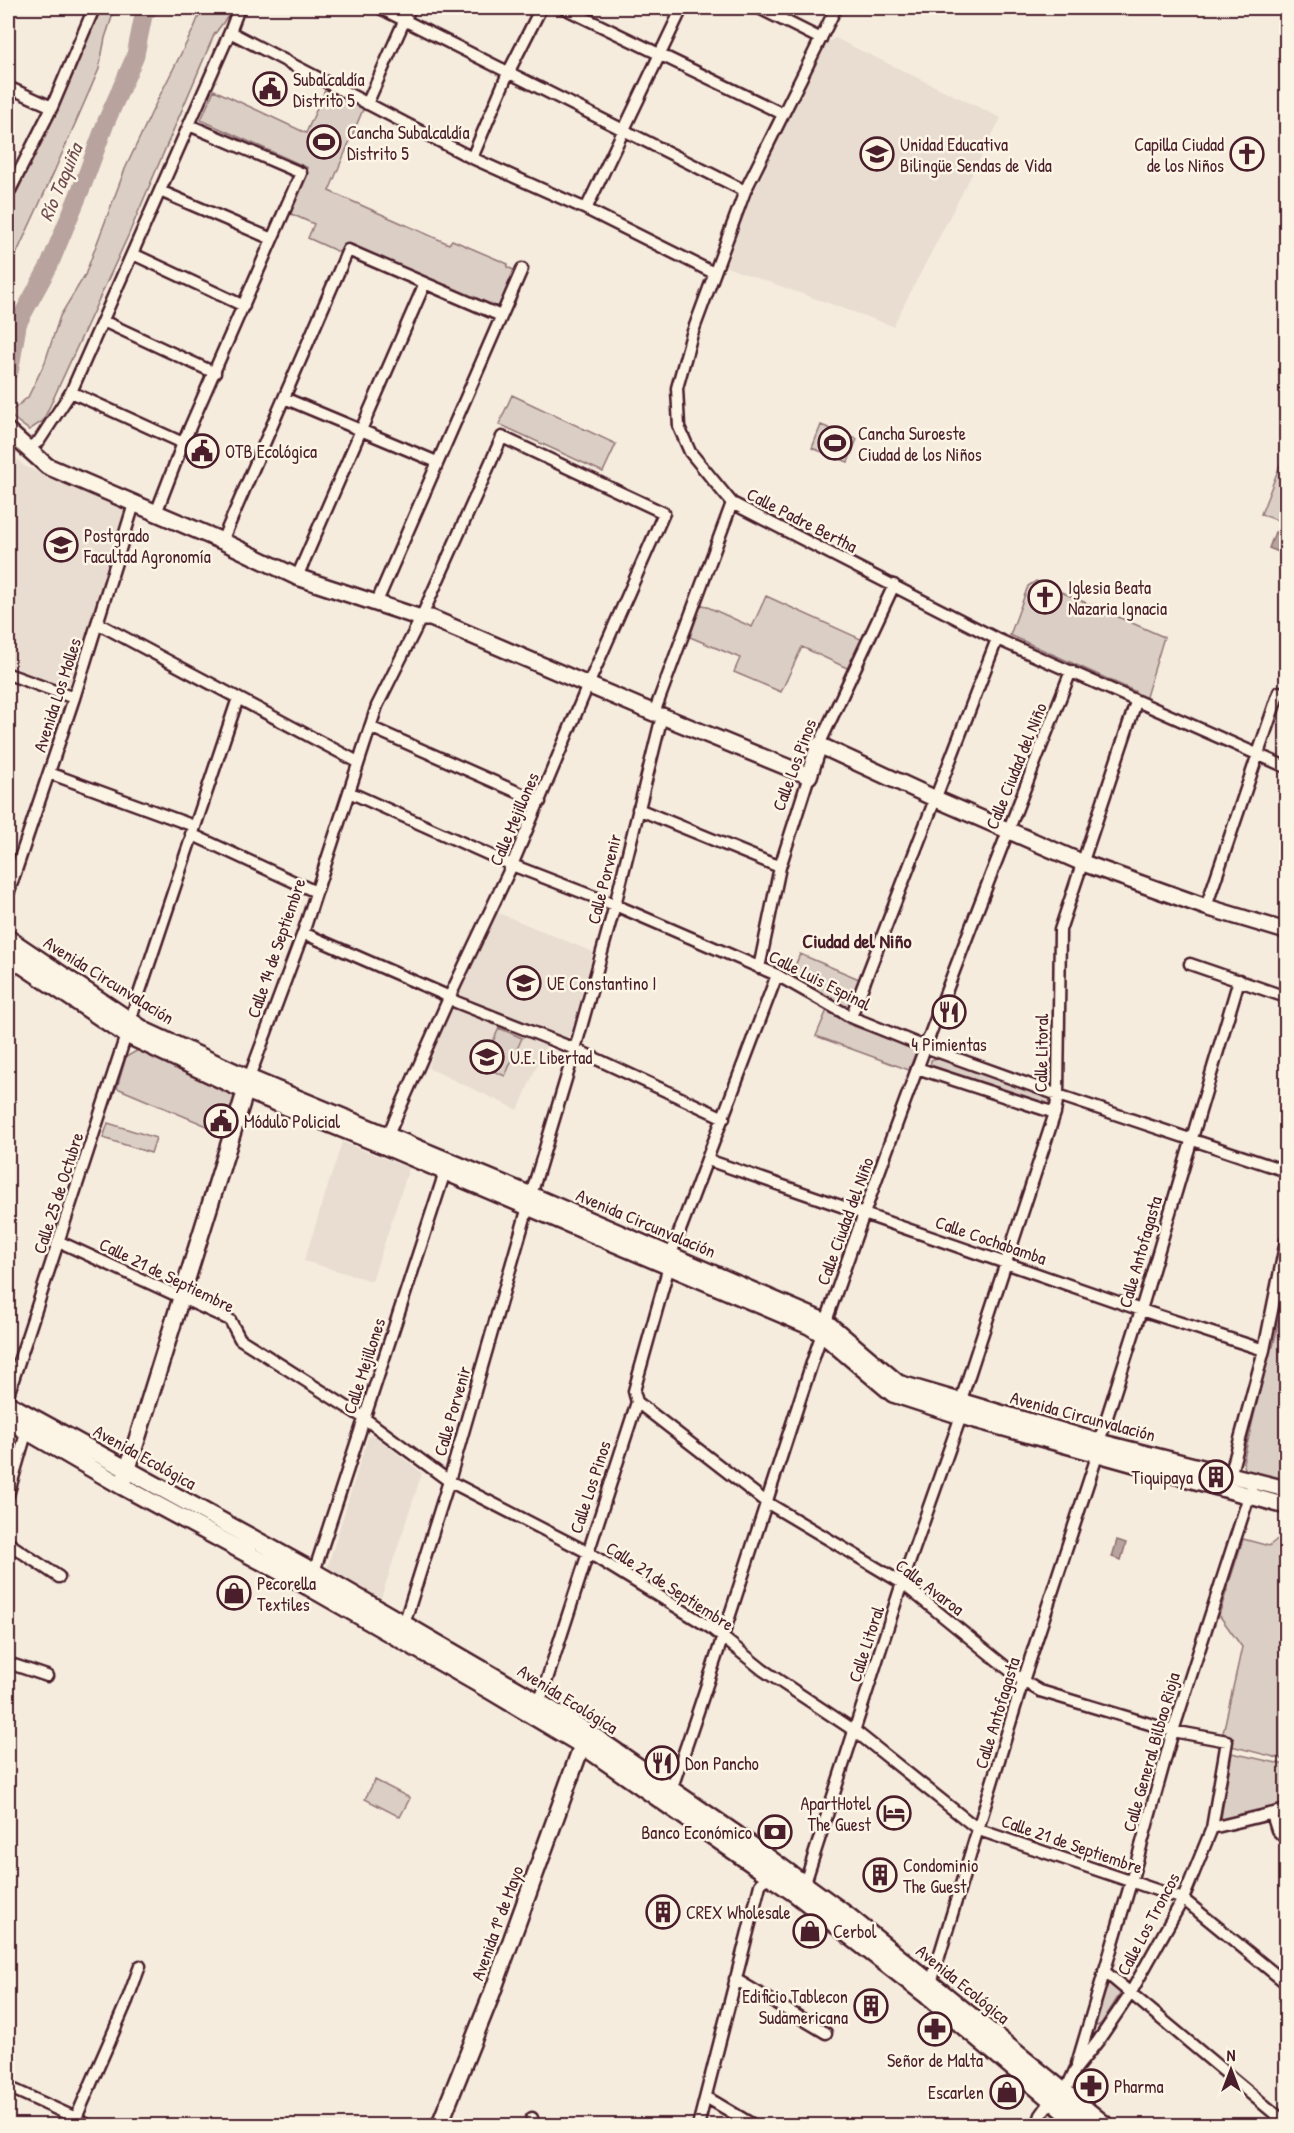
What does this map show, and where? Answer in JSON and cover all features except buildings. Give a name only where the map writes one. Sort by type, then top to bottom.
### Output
[{"type":"main road","points":[[8,431],[48,466],[222,541],[297,578],[421,618],[431,618],[809,776]]},
{"type":"main road","points":[[819,746],[1083,863],[1206,907],[1287,931]]},
{"type":"main road","name":"Calle Los Pinos","points":[[809,776],[819,746]]},
{"type":"main road","name":"Avenida Circunvalación","points":[[8,938],[128,1028]]},
{"type":"main road","name":"Avenida Circunvalación","points":[[8,956],[128,1028],[146,1031],[247,1084],[445,1172],[529,1201]]},
{"type":"main road","name":"Avenida Circunvalación","points":[[247,1084],[388,1136],[529,1201],[670,1260],[809,1326],[824,1328],[893,1394],[961,1409],[1228,1482],[1249,1496],[1287,1506]]},
{"type":"main road","name":"Calle 14 de Septiembre","points":[[125,1478],[247,1084]]},
{"type":"main road","name":"Avenida Ecológica","points":[[8,1404],[125,1478],[309,1587],[537,1709]]},
{"type":"main road","name":"Avenida Ecológica","points":[[8,1420],[314,1572],[404,1624],[585,1739],[671,1790],[805,1882],[931,1983],[1060,2098]]},
{"type":"main road","name":"Avenida Circunvalación","points":[[1228,1482],[1254,1480],[1287,1489]]},
{"type":"main road","name":"Avenida Ecológica","points":[[585,1739],[768,1874],[1060,2098]]},
{"type":"main road","name":"Avenida 1º de Mayo","points":[[439,2126],[491,1996],[585,1739]]},
{"type":"main road","points":[[1060,2098],[1082,2126]]},
{"type":"main road","points":[[1060,2098],[1106,2126]]},
{"type":"street","points":[[8,195],[52,107],[94,8]]},
{"type":"street","points":[[27,449],[39,441],[72,392],[239,8]]},
{"type":"street","points":[[380,8],[745,191]]},
{"type":"street","points":[[367,104],[410,8]]},
{"type":"street","points":[[472,158],[508,73],[541,8]]},
{"type":"street","points":[[564,8],[783,114]]},
{"type":"street","points":[[586,209],[682,8]]},
{"type":"street","points":[[759,8],[821,39]]},
{"type":"street","name":"Calle Padre Bertha","points":[[836,8],[745,191],[682,365],[677,388],[679,426],[690,452],[732,503],[997,639],[1287,767]]},
{"type":"street","points":[[230,32],[472,158],[586,209],[714,273]]},
{"type":"street","points":[[8,87],[52,107]]},
{"type":"street","points":[[156,513],[183,443],[301,173],[189,125]]},
{"type":"street","points":[[160,190],[272,239]]},
{"type":"street","points":[[222,541],[348,250],[501,316]]},
{"type":"street","points":[[133,254],[244,306]]},
{"type":"street","points":[[376,604],[522,269]]},
{"type":"street","points":[[297,578],[425,282]]},
{"type":"street","points":[[103,321],[215,373]]},
{"type":"street","points":[[72,392],[183,443]]},
{"type":"street","points":[[284,399],[437,462]]},
{"type":"street","name":"Calle Mejillones","points":[[388,1136],[449,998],[512,866],[664,513],[502,437]]},
{"type":"street","name":"Calle 14 de Septiembre","points":[[247,1084],[303,933],[377,706],[421,618],[502,437]]},
{"type":"street","name":"Calle Porvenir","points":[[404,1624],[449,1481],[575,1049],[615,905],[658,714],[732,503]]},
{"type":"street","name":"Avenida Los Molles","points":[[8,894],[74,698],[134,504]]},
{"type":"street","name":"Calle Los Pinos","points":[[819,746],[894,585]]},
{"type":"street","points":[[97,623],[358,762]]},
{"type":"street","points":[[851,1017],[997,639]]},
{"type":"street","name":"Calle Ciudad del Niño","points":[[671,1790],[824,1328],[865,1213],[917,1068],[1071,671]]},
{"type":"street","points":[[8,674],[74,698]]},
{"type":"street","points":[[1206,907],[1279,692]]},
{"type":"street","name":"Calle 25 de Octubre","points":[[8,1395],[60,1242],[192,830],[238,698]]},
{"type":"street","name":"Calle Litoral","points":[[805,1882],[961,1409],[1055,1113],[1058,1095],[1060,930],[1136,702]]},
{"type":"street","points":[[370,727],[540,802]]},
{"type":"street","points":[[49,773],[192,830],[316,892]]},
{"type":"street","name":"Calle Los Pinos","points":[[759,968],[780,867],[809,776]]},
{"type":"street","name":"Calle Luis Espinal","points":[[349,792],[512,866],[615,905],[777,975],[851,1017],[925,1047],[1058,1095],[1287,1171]]},
{"type":"street","points":[[638,809],[780,867]]},
{"type":"street","points":[[303,933],[449,998],[575,1049],[724,1118]]},
{"type":"street","points":[[1190,964],[1287,997]]},
{"type":"street","name":"Calle Los Pinos","points":[[537,1709],[637,1402],[633,1391],[670,1260],[777,975]]},
{"type":"street","name":"Calle Antofagasta","points":[[931,1983],[1023,1681],[1141,1310],[1239,981]]},
{"type":"street","points":[[917,1068],[1055,1113]]},
{"type":"street","name":"Calle Cochabamba","points":[[708,1160],[1141,1310],[1264,1350]]},
{"type":"street","name":"Calle Mejillones","points":[[314,1572],[445,1172]]},
{"type":"street","points":[[1228,1482],[1264,1350],[1287,1241]]},
{"type":"street","name":"Calle 21 de Septiembre","points":[[60,1242],[230,1320],[240,1339],[364,1418],[449,1481],[589,1553],[711,1628],[763,1670],[855,1731],[979,1830],[1183,1899],[1287,1983]]},
{"type":"street","name":"Calle Avaroa","points":[[637,1402],[766,1502],[902,1583],[1023,1681],[1040,1691],[1173,1731],[1227,1741]]},
{"type":"street","points":[[8,1494],[27,1430]]},
{"type":"street","name":"Calle General Bilbao Rioja","points":[[1075,2070],[1173,1731],[1254,1480]]},
{"type":"street","points":[[8,1543],[59,1577]]},
{"type":"street","points":[[8,1662],[47,1676]]},
{"type":"street","name":"Calle Los Troncos","points":[[1037,2126],[1046,2108],[1060,2098],[1075,2070],[1130,1994],[1183,1899],[1212,1828],[1227,1741]]},
{"type":"street","points":[[1212,1828],[1287,1810]]},
{"type":"street","points":[[1272,1814],[1277,1830],[1287,1839]]},
{"type":"street","points":[[698,2126],[760,1885],[768,1874]]},
{"type":"street","points":[[76,2118],[140,1966]]},
{"type":"street","points":[[1104,1971],[1287,2123]]},
{"type":"street","points":[[735,1979],[826,2033]]},
{"type":"street","points":[[8,2087],[89,2126]]},
{"type":"street","points":[[706,2097],[755,2126]]},
{"type":"shaded area","points":[[102,8],[115,8],[105,38],[99,69],[8,272],[8,211]]},
{"type":"shaded area","points":[[202,8],[234,8],[214,35],[128,236],[43,421],[29,430],[8,414],[28,397],[45,362],[60,316],[85,275],[125,169]]},
{"type":"shaded area","name":"Unidad Educativa Bilingüe Sendas de Vida","points":[[835,38],[1001,118],[893,326],[726,267],[742,218],[813,65],[824,44]]},
{"type":"shaded area","points":[[326,88],[364,107],[329,191],[449,244],[452,240],[508,264],[507,267],[516,271],[501,305],[492,307],[348,244],[339,252],[308,238],[314,224],[289,213],[308,168],[201,120],[214,90],[306,133]]},
{"type":"shaded area","points":[[512,395],[616,444],[603,472],[499,424]]},
{"type":"shaded area","name":"Cancha Suroeste Ciudad de los Niños","points":[[821,425],[857,439],[848,462],[812,448]]},
{"type":"shaded area","name":"Postgrado Facultad Agronomía","points":[[11,453],[24,466],[125,509],[94,615],[70,684],[65,688],[8,665],[8,458]]},
{"type":"shaded area","points":[[1282,460],[1286,462],[1286,524],[1261,514]]},
{"type":"shaded area","points":[[1275,532],[1286,537],[1286,555],[1269,548]]},
{"type":"shaded area","points":[[1036,581],[1164,637],[1145,700],[1134,691],[1010,635],[1028,586]]},
{"type":"shaded area","points":[[766,596],[863,640],[849,669],[802,647],[781,692],[734,672],[740,658],[690,637],[701,604],[752,627]]},
{"type":"shaded area","name":"UE Constantino I","points":[[496,912],[593,952],[571,1035],[563,1039],[457,997]]},
{"type":"shaded area","points":[[800,954],[859,979],[848,1007],[789,980]]},
{"type":"shaded area","name":"U.E. Libertad","points":[[452,1006],[546,1045],[518,1110],[428,1068]]},
{"type":"shaded area","points":[[827,1010],[848,1024],[917,1049],[909,1070],[816,1036]]},
{"type":"shaded area","points":[[499,1028],[522,1038],[505,1076],[482,1066]]},
{"type":"shaded area","points":[[138,1050],[231,1093],[235,1098],[235,1104],[226,1134],[117,1088],[126,1057]]},
{"type":"shaded area","points":[[939,1057],[1049,1097],[1051,1105],[1049,1107],[930,1068],[931,1060]]},
{"type":"shaded area","points":[[108,1123],[156,1138],[151,1153],[103,1138]]},
{"type":"shaded area","points":[[342,1142],[409,1168],[372,1281],[304,1261]]},
{"type":"shaded area","points":[[1286,1289],[1286,1335],[1283,1350],[1286,1351],[1286,1484],[1246,1472],[1243,1462]]},
{"type":"shaded area","points":[[371,1435],[422,1473],[381,1598],[329,1569],[328,1565],[368,1437]]},
{"type":"shaded area","points":[[1286,1532],[1286,1760],[1231,1746],[1231,1741],[1223,1733],[1242,1647],[1219,1615],[1243,1539],[1269,1546]]},
{"type":"shaded area","points":[[1117,1540],[1126,1543],[1121,1560],[1112,1557]]},
{"type":"shaded area","points":[[1232,1753],[1286,1765],[1286,1807],[1225,1821],[1221,1818]]},
{"type":"shaded area","points":[[375,1780],[410,1798],[400,1817],[365,1799]]},
{"type":"shaded area","points":[[1105,1978],[1122,1991],[1101,2024],[1097,2026],[1093,2023]]},
{"type":"shaded area","points":[[1050,2112],[1066,2123],[1042,2126],[1045,2117]]},
{"type":"waterway","name":"Río Taquiña","points":[[8,373],[18,323],[49,266],[106,122],[135,57],[144,13],[150,8]]},
{"type":"waterway","points":[[1046,2126],[1050,2118]]},
{"type":"place","name":"Subalcaldía Distrito 5","points":[[270,89]]},
{"type":"place","name":"Cancha Subalcaldía Distrito 5","points":[[324,142]]},
{"type":"place","name":"Unidad Educativa Bilingüe Sendas de Vida","points":[[877,154]]},
{"type":"place","name":"Capilla Ciudad de los Niños","points":[[1247,154]]},
{"type":"place","name":"Cancha Suroeste Ciudad de los Niños","points":[[835,443]]},
{"type":"place","name":"OTB Ecológica","points":[[202,451]]},
{"type":"place","name":"Postgrado Facultad Agronomía","points":[[61,545]]},
{"type":"place","name":"Iglesia Beata Nazaria Ignacia","points":[[1045,597]]},
{"type":"place","name":"UE Constantino I","points":[[524,983]]},
{"type":"place","name":"4 Pimientas","points":[[949,1012]]},
{"type":"place","name":"U.E. Libertad","points":[[487,1057]]},
{"type":"place","name":"Módulo Policial","points":[[221,1121]]},
{"type":"place","name":"Tiquipaya","points":[[1216,1477]]},
{"type":"place","name":"Pecorella Textiles","points":[[234,1593]]},
{"type":"place","name":"Don Pancho","points":[[662,1763]]},
{"type":"place","name":"ApartHotel The Guest","points":[[894,1813]]},
{"type":"place","name":"Banco Económico","points":[[775,1832]]},
{"type":"place","name":"Condominio The Guest","points":[[880,1875]]},
{"type":"place","name":"CREX Wholesale","points":[[663,1912]]},
{"type":"place","name":"Cerbol","points":[[810,1931]]},
{"type":"place","name":"Edificio Tablecon Sudamericana","points":[[871,2006]]},
{"type":"place","name":"Señor de Malta","points":[[935,2029]]},
{"type":"place","name":"Pharma","points":[[1091,2086]]},
{"type":"place","name":"Escarlen","points":[[1007,2092]]},
{"type":"district","name":"Ciudad del Niño","points":[[857,940]]}]
